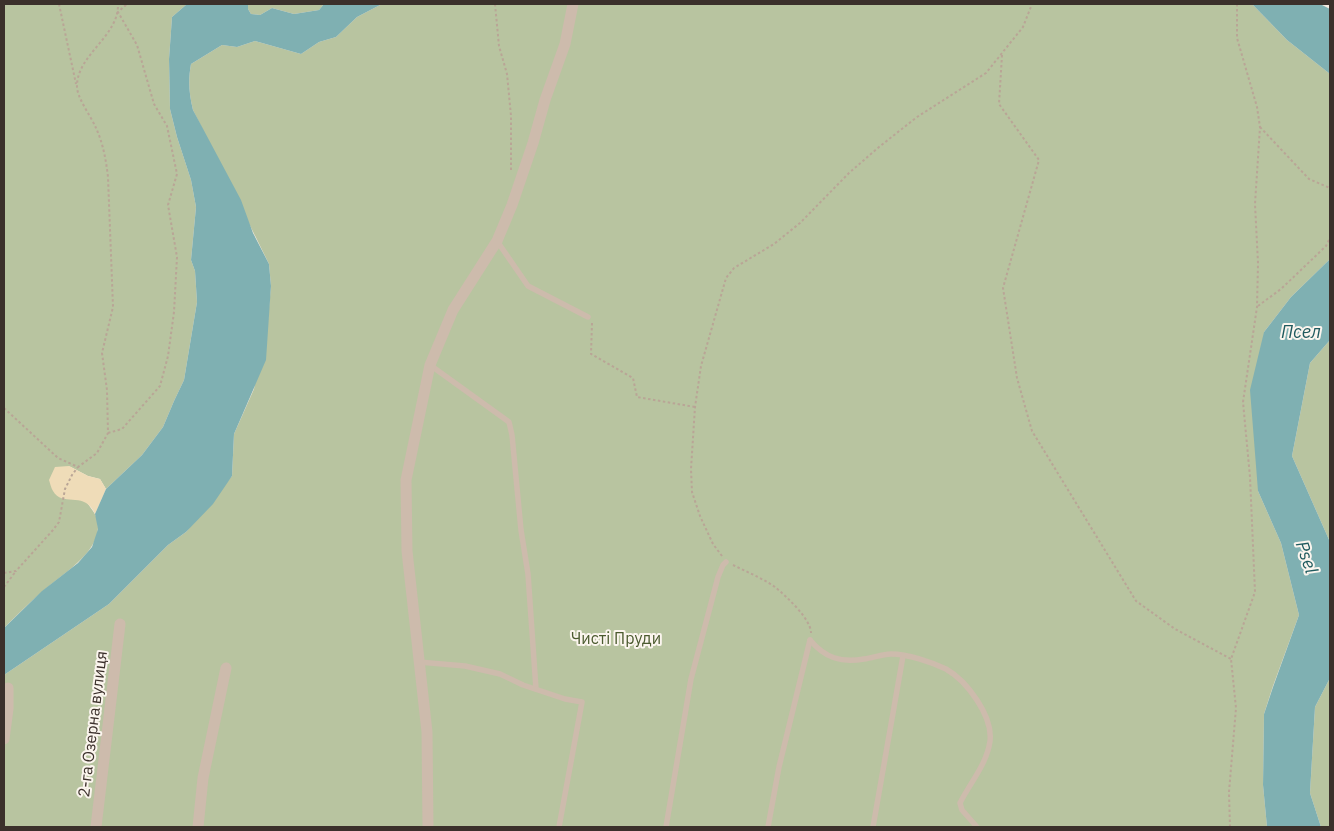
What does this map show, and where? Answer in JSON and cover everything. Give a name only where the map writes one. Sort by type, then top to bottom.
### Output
[{"type":"street","points":[[428,827],[427,732],[407,551],[406,480],[430,365],[453,310],[496,241],[515,196],[565,44],[573,4]]},
{"type":"street","name":"2-га Озерна вулиця","points":[[96,827],[120,624]]},
{"type":"street","points":[[198,827],[203,778],[226,668]]},
{"type":"street","points":[[4,738],[8,708],[8,688]]},
{"type":"lane","points":[[496,241],[528,286],[588,317]]},
{"type":"lane","points":[[430,365],[509,422],[528,574],[536,688]]},
{"type":"lane","points":[[666,827],[691,679],[718,577],[726,562]]},
{"type":"lane","points":[[810,640],[818,649],[833,658],[846,662],[891,654],[928,663],[951,673],[968,689],[987,717],[990,739],[980,770],[960,803],[962,810],[977,827]]},
{"type":"lane","points":[[768,827],[779,767],[810,640]]},
{"type":"lane","points":[[874,827],[903,656]]},
{"type":"lane","points":[[419,662],[465,666],[500,674],[523,685],[566,699],[582,702],[559,827]]},
{"type":"path","points":[[4,587],[59,522],[65,489],[72,475],[78,467],[97,453],[108,433],[108,390],[102,353],[113,307],[108,176],[97,129],[82,101],[77,86],[59,4]]},
{"type":"path","points":[[108,433],[122,429],[160,386],[168,356],[174,312],[177,257],[168,205],[177,174],[167,126],[154,104],[137,45],[118,12],[118,4]]},
{"type":"path","points":[[77,86],[80,70],[104,40],[118,12],[127,4]]},
{"type":"path","points":[[495,4],[499,46],[507,74],[511,116],[511,176]]},
{"type":"path","points":[[810,640],[811,630],[803,616],[790,601],[774,587],[726,562],[713,544],[700,516],[692,492],[691,469],[694,407],[701,366],[726,278],[734,268],[774,244],[800,223],[849,173],[917,117],[986,73],[1023,26],[1032,4]]},
{"type":"path","points":[[1230,827],[1228,792],[1236,708],[1231,659],[1255,592],[1250,477],[1243,402],[1257,307],[1258,262],[1255,204],[1260,127],[1257,107],[1237,38],[1237,4]]},
{"type":"path","points":[[1002,54],[999,104],[1038,160],[1003,288],[1017,378],[1032,431],[1136,601],[1175,629],[1231,659]]},
{"type":"path","points":[[1260,127],[1309,179],[1330,188]]},
{"type":"path","points":[[1257,307],[1281,289],[1326,246],[1330,238]]},
{"type":"path","points":[[588,317],[594,325],[592,354],[633,378],[637,397],[694,407]]},
{"type":"path","points":[[4,408],[58,458],[78,467]]},
{"type":"path","points":[[4,573],[16,571]]},
{"type":"green space","points":[[4,4],[187,4],[172,17],[169,59],[170,109],[191,180],[196,207],[191,260],[195,271],[197,302],[184,380],[163,427],[142,455],[106,489],[100,479],[88,476],[69,466],[98,523],[96,538],[92,547],[77,563],[38,595],[4,628]]},
{"type":"green space","points":[[248,4],[324,4],[319,10],[294,14],[272,8],[260,15],[251,14]]},
{"type":"green space","name":"Чисті Пруди","points":[[382,4],[1252,4],[1287,40],[1330,74],[1330,259],[1291,297],[1264,332],[1258,491],[1281,543],[1299,615],[1264,714],[1263,785],[1267,827],[4,827],[4,675],[109,604],[168,545],[186,532],[232,476],[234,434],[254,389],[268,319],[271,286],[269,264],[193,110],[189,87],[191,64],[222,45],[237,47],[255,41],[301,54],[319,42],[336,37],[357,17]]},
{"type":"green space","points":[[1330,340],[1330,542],[1292,456],[1310,363]]},
{"type":"green space","points":[[1330,678],[1330,827],[1321,827],[1310,793],[1315,707]]},
{"type":"sand","points":[[69,466],[88,476],[100,479],[106,489],[95,514],[86,503],[62,498],[57,496],[52,490],[49,480],[55,467]]},
{"type":"water","points":[[187,4],[248,4],[251,14],[260,15],[272,8],[294,14],[319,10],[324,4],[382,4],[357,17],[336,37],[319,42],[301,54],[255,41],[237,47],[222,45],[191,64],[189,87],[193,110],[241,200],[253,233],[269,264],[271,286],[266,360],[234,434],[232,476],[213,504],[186,532],[168,545],[109,604],[4,675],[4,628],[42,591],[78,563],[92,547],[98,529],[95,514],[106,489],[142,455],[163,427],[184,380],[197,302],[195,271],[191,260],[196,207],[191,180],[170,109],[169,59],[172,17]]},
{"type":"water","points":[[1252,4],[1320,4],[1330,9],[1330,74],[1287,40]]},
{"type":"water","name":"Псел","points":[[1330,259],[1330,340],[1310,363],[1292,456],[1330,542],[1330,678],[1315,707],[1310,793],[1321,827],[1267,827],[1263,785],[1264,714],[1299,615],[1281,543],[1258,491],[1250,390],[1264,332],[1291,297]]},
{"type":"water label","name":"Psel","points":[[1307,557]]}]
